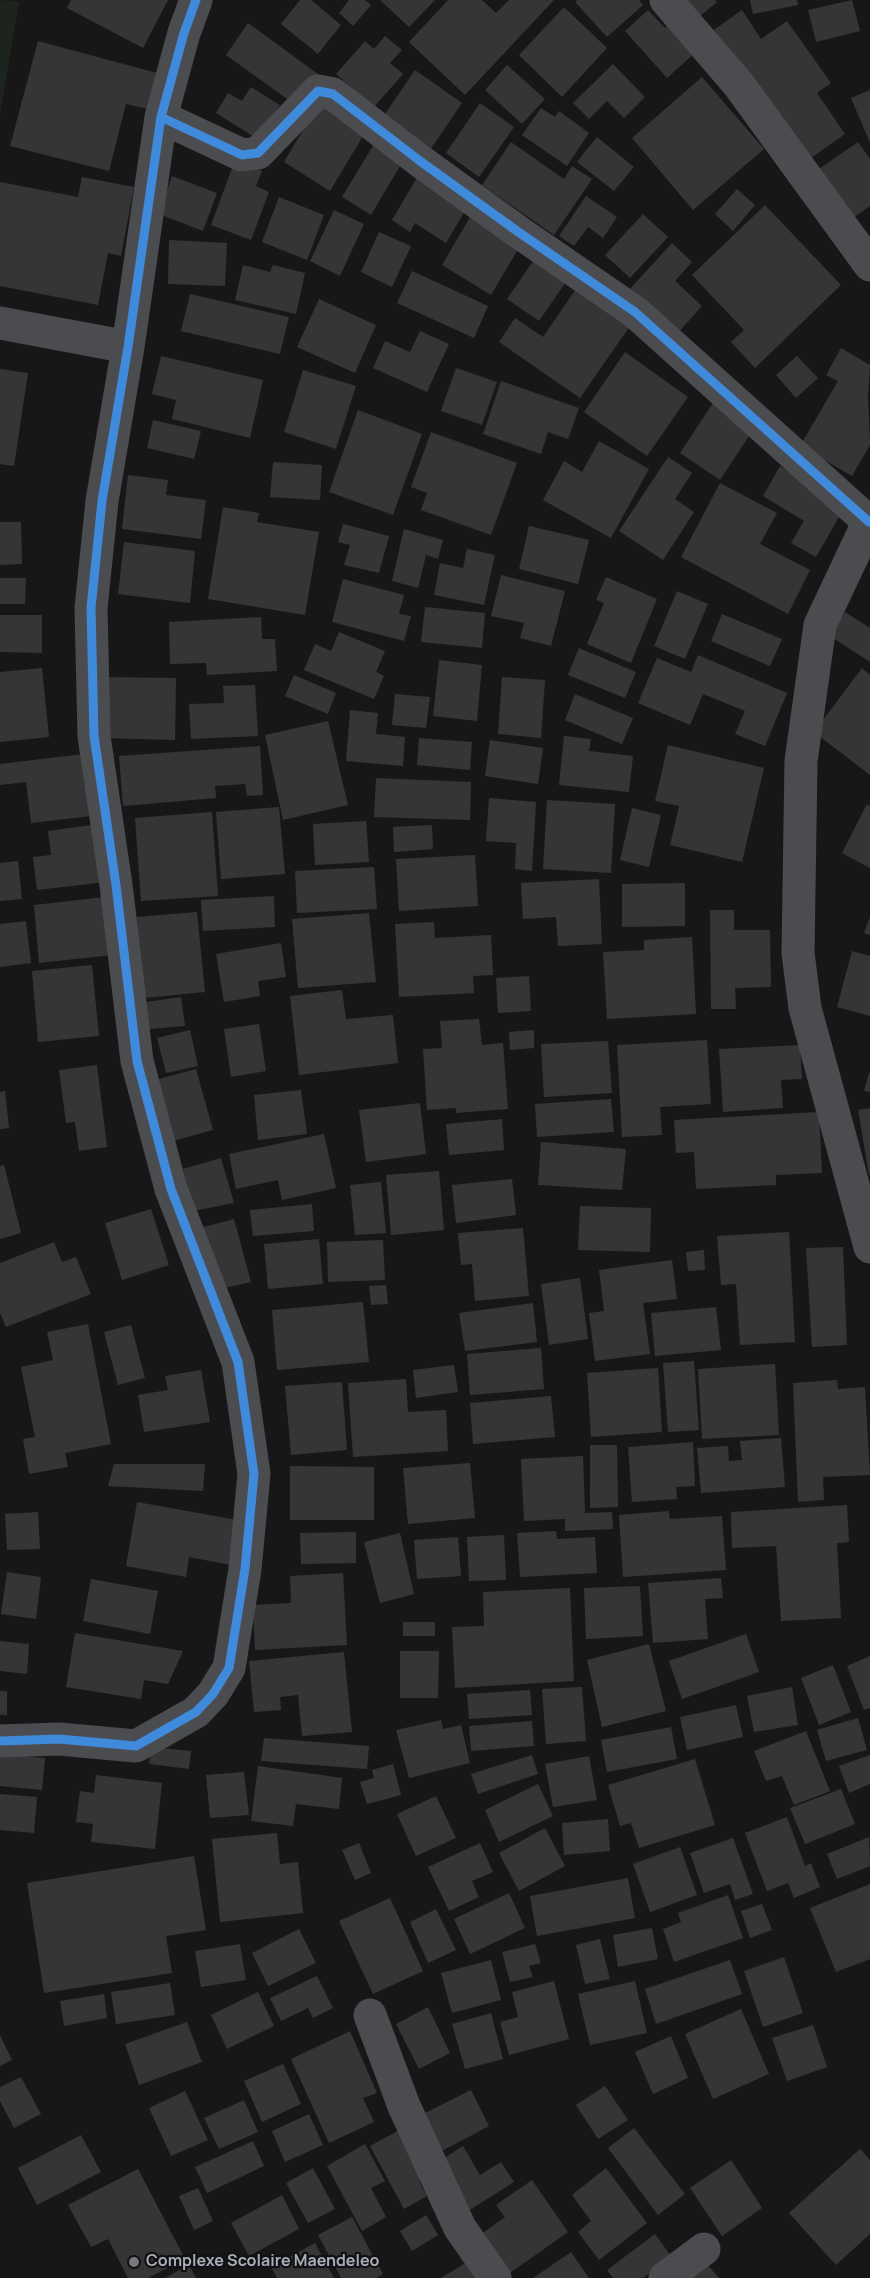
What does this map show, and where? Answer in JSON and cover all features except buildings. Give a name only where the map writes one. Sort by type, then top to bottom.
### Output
[{"type":"street","points":[[0,1741],[59,1739],[136,1746],[196,1712],[213,1695],[229,1668],[249,1534],[254,1474],[238,1362],[171,1189],[138,1061],[116,885],[94,736],[91,608],[102,501],[128,347],[162,117],[184,33],[196,0]]},
{"type":"street","points":[[666,0],[739,85],[870,266]]},
{"type":"street","points":[[162,117],[242,155],[258,153],[318,91],[333,94],[420,161],[635,312],[869,521],[820,625],[801,761],[798,953],[805,1008],[870,1247]]},
{"type":"street","points":[[0,323],[128,347]]},
{"type":"street","points":[[370,2015],[404,2106],[460,2228],[495,2278]]},
{"type":"street","points":[[665,2278],[704,2249]]},
{"type":"shaded area","points":[[0,0],[19,2],[0,115]]},
{"type":"cycle path","points":[[0,1741],[59,1739],[136,1746],[196,1712],[213,1694],[229,1668],[245,1569],[254,1474],[238,1362],[171,1189],[137,1061],[116,885],[94,736],[91,608],[102,501],[128,347],[161,117],[184,33],[196,0]]},
{"type":"cycle path","points":[[161,117],[242,155],[258,153],[318,91],[333,94],[420,161],[635,312],[869,522]]},
{"type":"place","name":"Complexe Scolaire Maendeleo","points":[[134,2262]]}]
